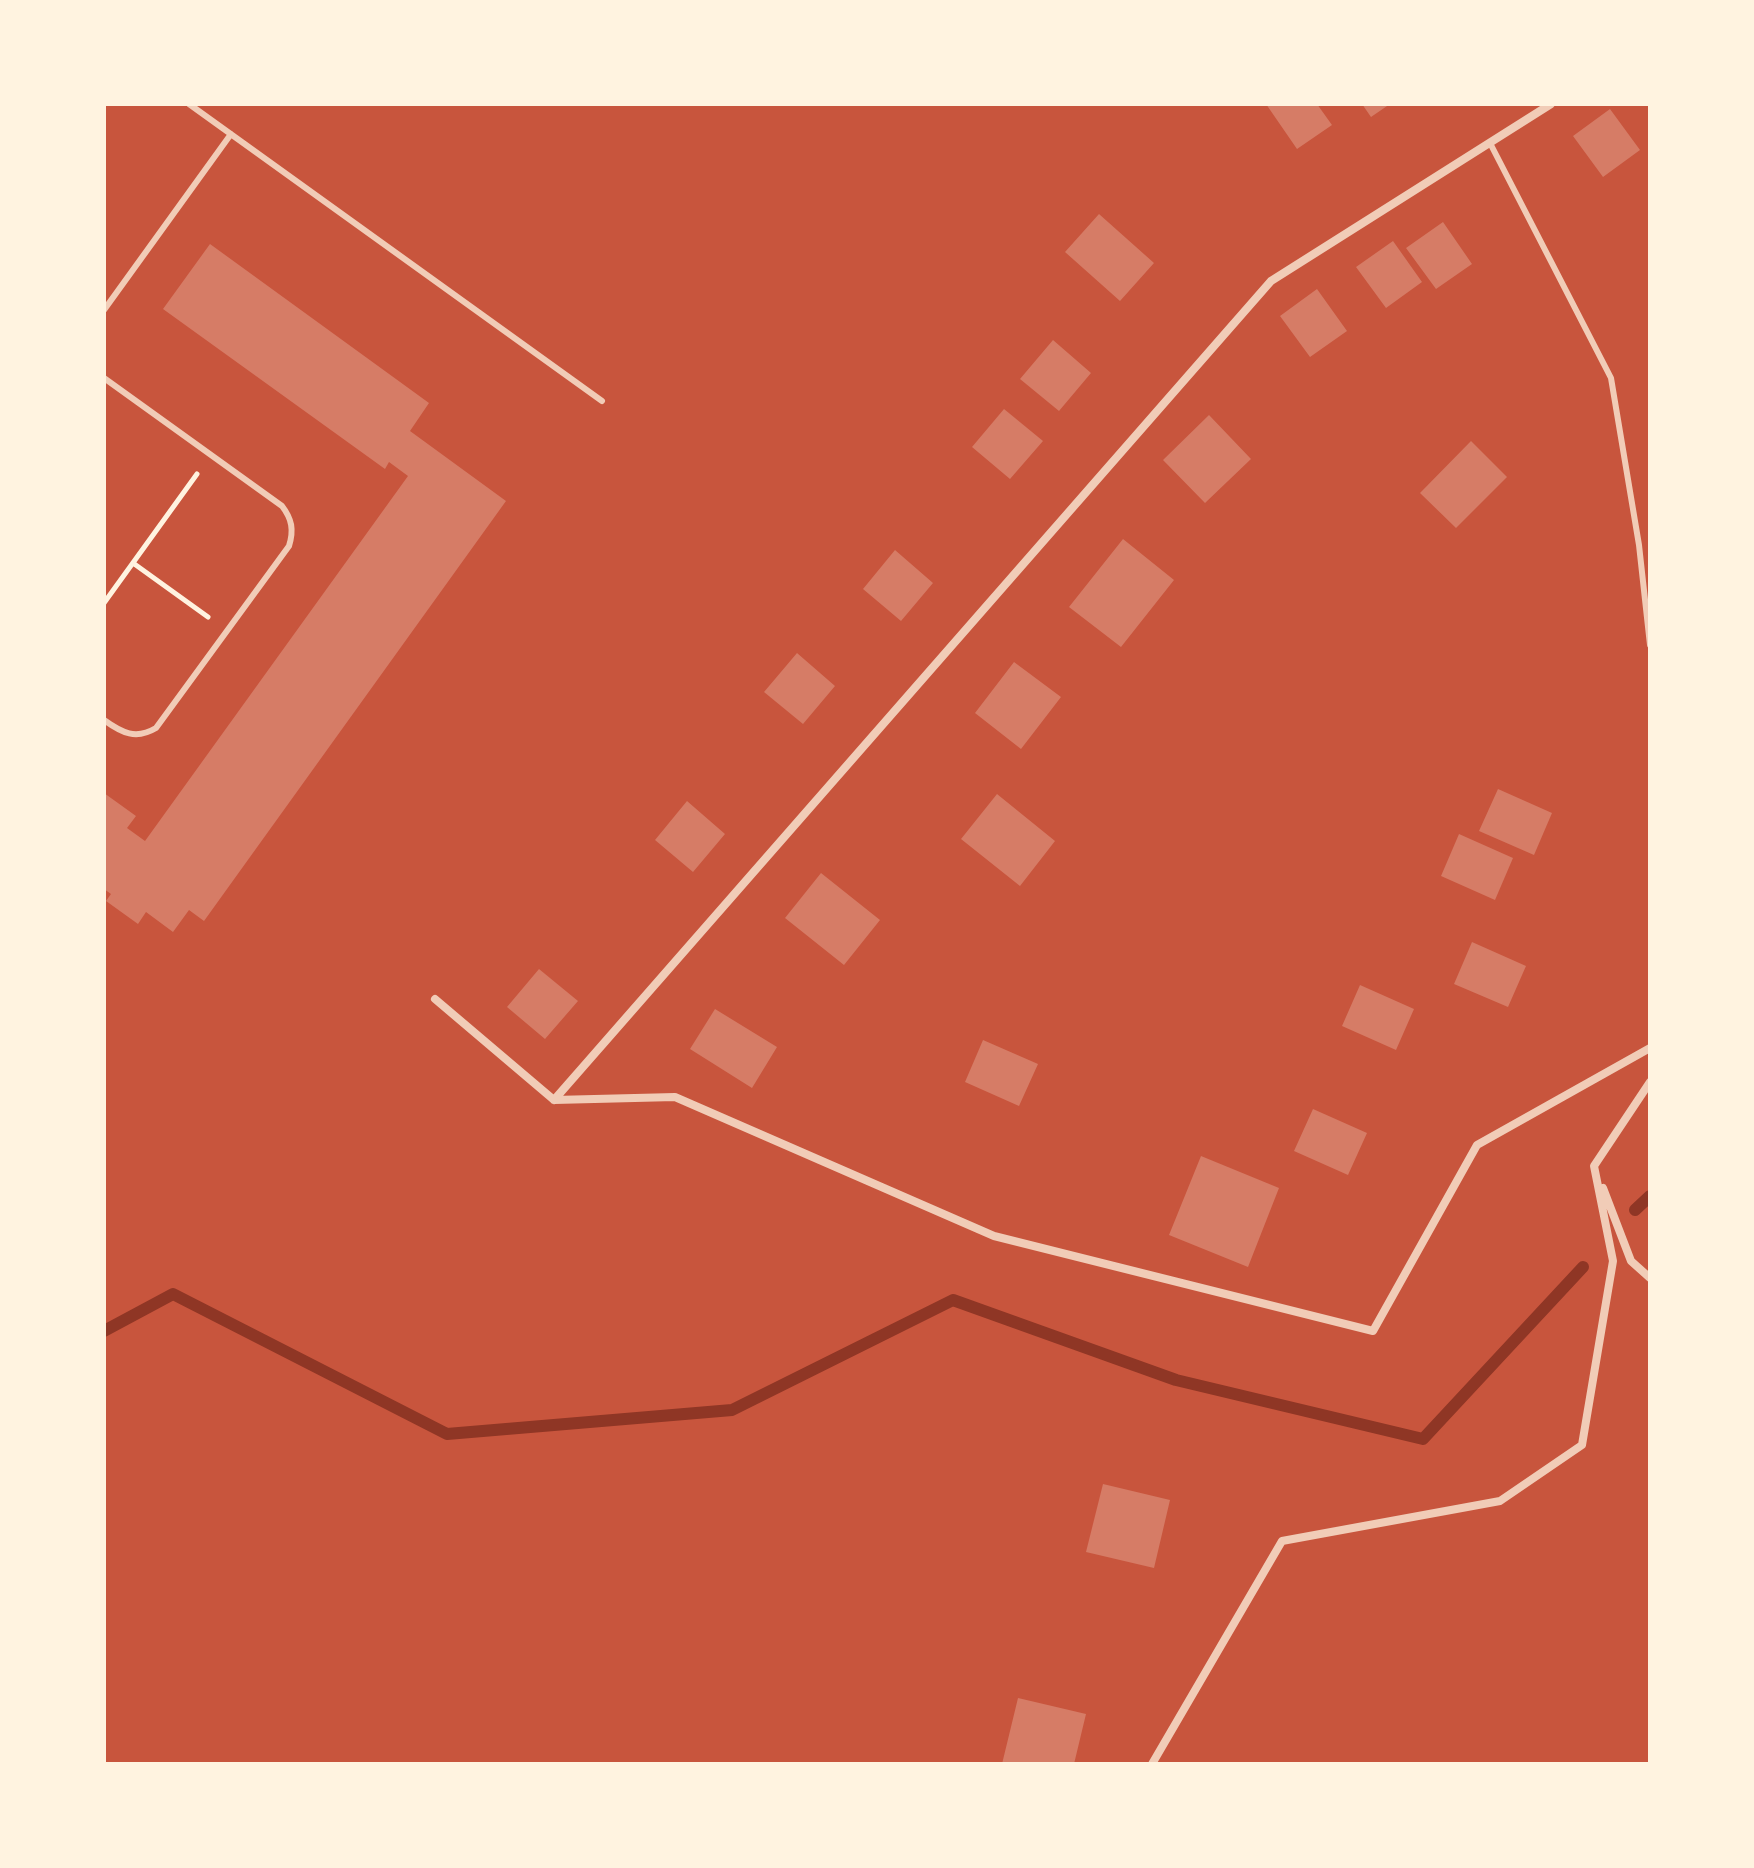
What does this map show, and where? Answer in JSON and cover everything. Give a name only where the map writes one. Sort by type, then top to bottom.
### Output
[{"type":"street","points":[[554,1100],[1271,281],[1551,104]]},
{"type":"street","points":[[435,999],[554,1100],[675,1097],[994,1236],[1373,1331],[1477,1145],[1650,1048]]},
{"type":"street","points":[[1152,1764],[1282,1541],[1500,1501],[1582,1445],[1613,1261],[1594,1166],[1650,1082]]},
{"type":"street","points":[[1594,1166],[1631,1261],[1650,1278]]},
{"type":"lane","points":[[189,104],[602,401]]},
{"type":"lane","points":[[104,310],[231,134]]},
{"type":"lane","points":[[1490,143],[1611,378],[1639,545],[1650,645]]},
{"type":"lane","points":[[104,378],[282,506],[292,526],[289,546],[156,728],[135,736],[119,731],[104,720]]},
{"type":"path","points":[[104,603],[211,455]]},
{"type":"path","points":[[133,563],[228,631]]},
{"type":"building","points":[[1266,104],[1317,104],[1332,125],[1297,149]]},
{"type":"building","points":[[1362,104],[1390,104],[1371,117]]},
{"type":"building","points":[[1610,109],[1640,150],[1603,177],[1573,136]]},
{"type":"building","points":[[1099,214],[1154,263],[1120,301],[1065,252]]},
{"type":"building","points":[[1443,222],[1472,264],[1436,289],[1406,248]]},
{"type":"building","points":[[1393,241],[1422,282],[1386,308],[1356,267]]},
{"type":"building","points":[[210,244],[429,403],[410,431],[506,501],[204,921],[189,910],[173,932],[146,912],[138,924],[106,901],[111,894],[104,889],[104,793],[136,816],[127,828],[145,841],[408,476],[389,462],[385,469],[163,309]]},
{"type":"building","points":[[1317,289],[1347,331],[1310,357],[1280,316]]},
{"type":"building","points":[[1053,340],[1091,373],[1059,411],[1020,379]]},
{"type":"building","points":[[1004,409],[1043,441],[1010,479],[972,447]]},
{"type":"building","points":[[1209,415],[1251,459],[1205,503],[1163,460]]},
{"type":"building","points":[[1471,441],[1507,477],[1456,528],[1420,493]]},
{"type":"building","points":[[1123,539],[1174,580],[1121,647],[1069,607]]},
{"type":"building","points":[[895,550],[933,583],[901,621],[863,589]]},
{"type":"building","points":[[797,653],[835,686],[803,724],[764,692]]},
{"type":"building","points":[[1014,662],[1061,697],[1021,749],[975,713]]},
{"type":"building","points":[[1498,789],[1552,813],[1534,855],[1479,831]]},
{"type":"building","points":[[997,794],[1055,841],[1020,886],[961,839]]},
{"type":"building","points":[[687,801],[725,834],[693,872],[655,840]]},
{"type":"building","points":[[1459,834],[1513,858],[1495,900],[1441,876]]},
{"type":"building","points":[[821,873],[880,920],[844,965],[785,918]]},
{"type":"building","points":[[1472,942],[1526,966],[1508,1007],[1454,984]]},
{"type":"building","points":[[539,969],[578,1001],[545,1039],[507,1007]]},
{"type":"building","points":[[1360,985],[1414,1009],[1396,1050],[1342,1026]]},
{"type":"building","points":[[715,1009],[777,1047],[752,1088],[690,1049]]},
{"type":"building","points":[[983,1040],[1038,1064],[1019,1106],[965,1082]]},
{"type":"building","points":[[1313,1109],[1367,1133],[1348,1175],[1294,1151]]},
{"type":"building","points":[[1201,1156],[1279,1188],[1248,1267],[1169,1235]]},
{"type":"building","points":[[1103,1484],[1170,1500],[1154,1568],[1086,1552]]},
{"type":"building","points":[[1018,1698],[1086,1714],[1074,1764],[1002,1764]]},
{"type":"waterway","points":[[1635,1210],[1650,1196]]},
{"type":"waterway","points":[[104,1331],[173,1294],[447,1434],[732,1410],[953,1300],[1176,1380],[1423,1439],[1583,1267]]}]
